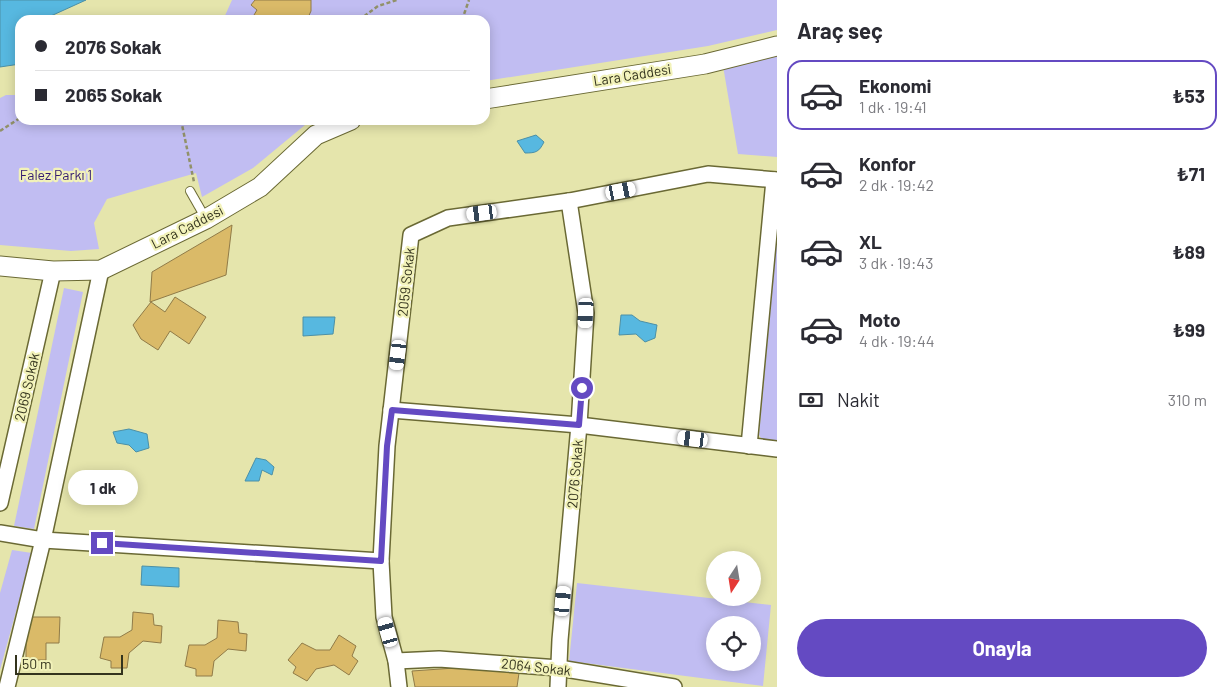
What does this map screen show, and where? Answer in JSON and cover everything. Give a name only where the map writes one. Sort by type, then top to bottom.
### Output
[{"type":"street","name":"Lara Caddesi","points":[[490,98],[705,64],[777,46]]},
{"type":"street","name":"Lara Caddesi","points":[[0,266],[53,271],[101,270],[206,218],[260,187],[316,135],[339,125]]},
{"type":"street","points":[[569,202],[708,174],[776,180],[749,446]]},
{"type":"street","name":"2059 Sokak","points":[[399,687],[396,661],[384,617],[381,561],[387,446],[411,235],[448,218],[569,202]]},
{"type":"street","name":"2076 Sokak","points":[[558,687],[560,640],[579,425],[586,313],[569,202]]},
{"type":"street","points":[[8,687],[43,540],[101,270]]},
{"type":"street","name":"2069 Sokak","points":[[0,503],[53,271]]},
{"type":"street","points":[[392,410],[579,425],[777,449]]},
{"type":"street","points":[[0,533],[43,540],[381,561]]},
{"type":"street","name":"2064 Sokak","points":[[396,661],[439,658],[559,668],[674,687]]},
{"type":"lane","points":[[193,190],[206,218]]},
{"type":"path","points":[[366,15],[378,6],[397,0]]},
{"type":"path","points":[[464,15],[469,0]]},
{"type":"path","points":[[0,131],[15,121]]},
{"type":"path","points":[[182,125],[193,190]]},
{"type":"green space","points":[[232,0],[777,0],[777,30],[708,46],[490,80],[490,15],[225,15]]},
{"type":"green space","points":[[777,54],[777,157],[738,154],[723,66]]},
{"type":"green space","name":"Falez Parkı 1","points":[[6,95],[15,95],[15,125],[305,125],[253,168],[202,197],[196,173],[107,199],[94,223],[99,249],[71,251],[0,245],[0,98]]},
{"type":"green space","points":[[777,235],[777,442],[763,441],[759,435]]},
{"type":"green space","points":[[64,288],[83,292],[34,529],[14,526]]},
{"type":"green space","points":[[12,550],[32,553],[0,670],[0,593]]},
{"type":"green space","points":[[577,583],[706,598],[706,606],[771,605],[763,686],[569,661]]},
{"type":"water","points":[[0,0],[86,0],[53,15],[15,15],[15,65],[0,67]]},
{"type":"water","points":[[536,135],[544,142],[539,150],[525,153],[517,141]]},
{"type":"water","points":[[621,315],[632,315],[640,321],[657,325],[655,338],[645,342],[636,334],[619,335]]},
{"type":"water","points":[[303,317],[335,317],[333,334],[303,336]]},
{"type":"water","points":[[129,429],[147,434],[149,448],[136,452],[129,445],[117,443],[113,432]]},
{"type":"water","points":[[256,458],[266,460],[274,467],[272,475],[262,470],[259,481],[245,481]]},
{"type":"water","points":[[142,566],[179,568],[179,587],[141,585]]},
{"type":"building","points":[[255,0],[311,0],[311,11],[309,15],[254,15],[257,10],[251,5]]},
{"type":"building","points":[[232,225],[226,275],[150,302],[152,272]]},
{"type":"building","points":[[175,297],[206,317],[189,344],[170,331],[158,350],[141,339],[133,325],[151,302],[165,312]]},
{"type":"building","points":[[133,612],[153,614],[154,625],[162,626],[161,643],[143,641],[129,653],[127,668],[111,668],[111,661],[100,658],[104,637],[120,637],[132,630]]},
{"type":"building","points":[[26,617],[60,617],[59,643],[46,643],[46,660],[26,660]]},
{"type":"building","points":[[218,620],[238,622],[239,633],[247,634],[246,651],[228,649],[214,661],[212,676],[196,676],[196,669],[185,666],[189,645],[205,645],[217,638]]},
{"type":"building","points":[[339,635],[356,646],[352,656],[358,661],[349,675],[334,665],[316,669],[307,681],[293,673],[296,667],[288,660],[302,643],[316,650],[330,650]]},
{"type":"building","points":[[469,667],[519,673],[517,687],[415,687],[412,671]]},
{"type":"route","points":[[102,543],[381,561],[387,446],[392,410],[579,425],[582,388]]}]
